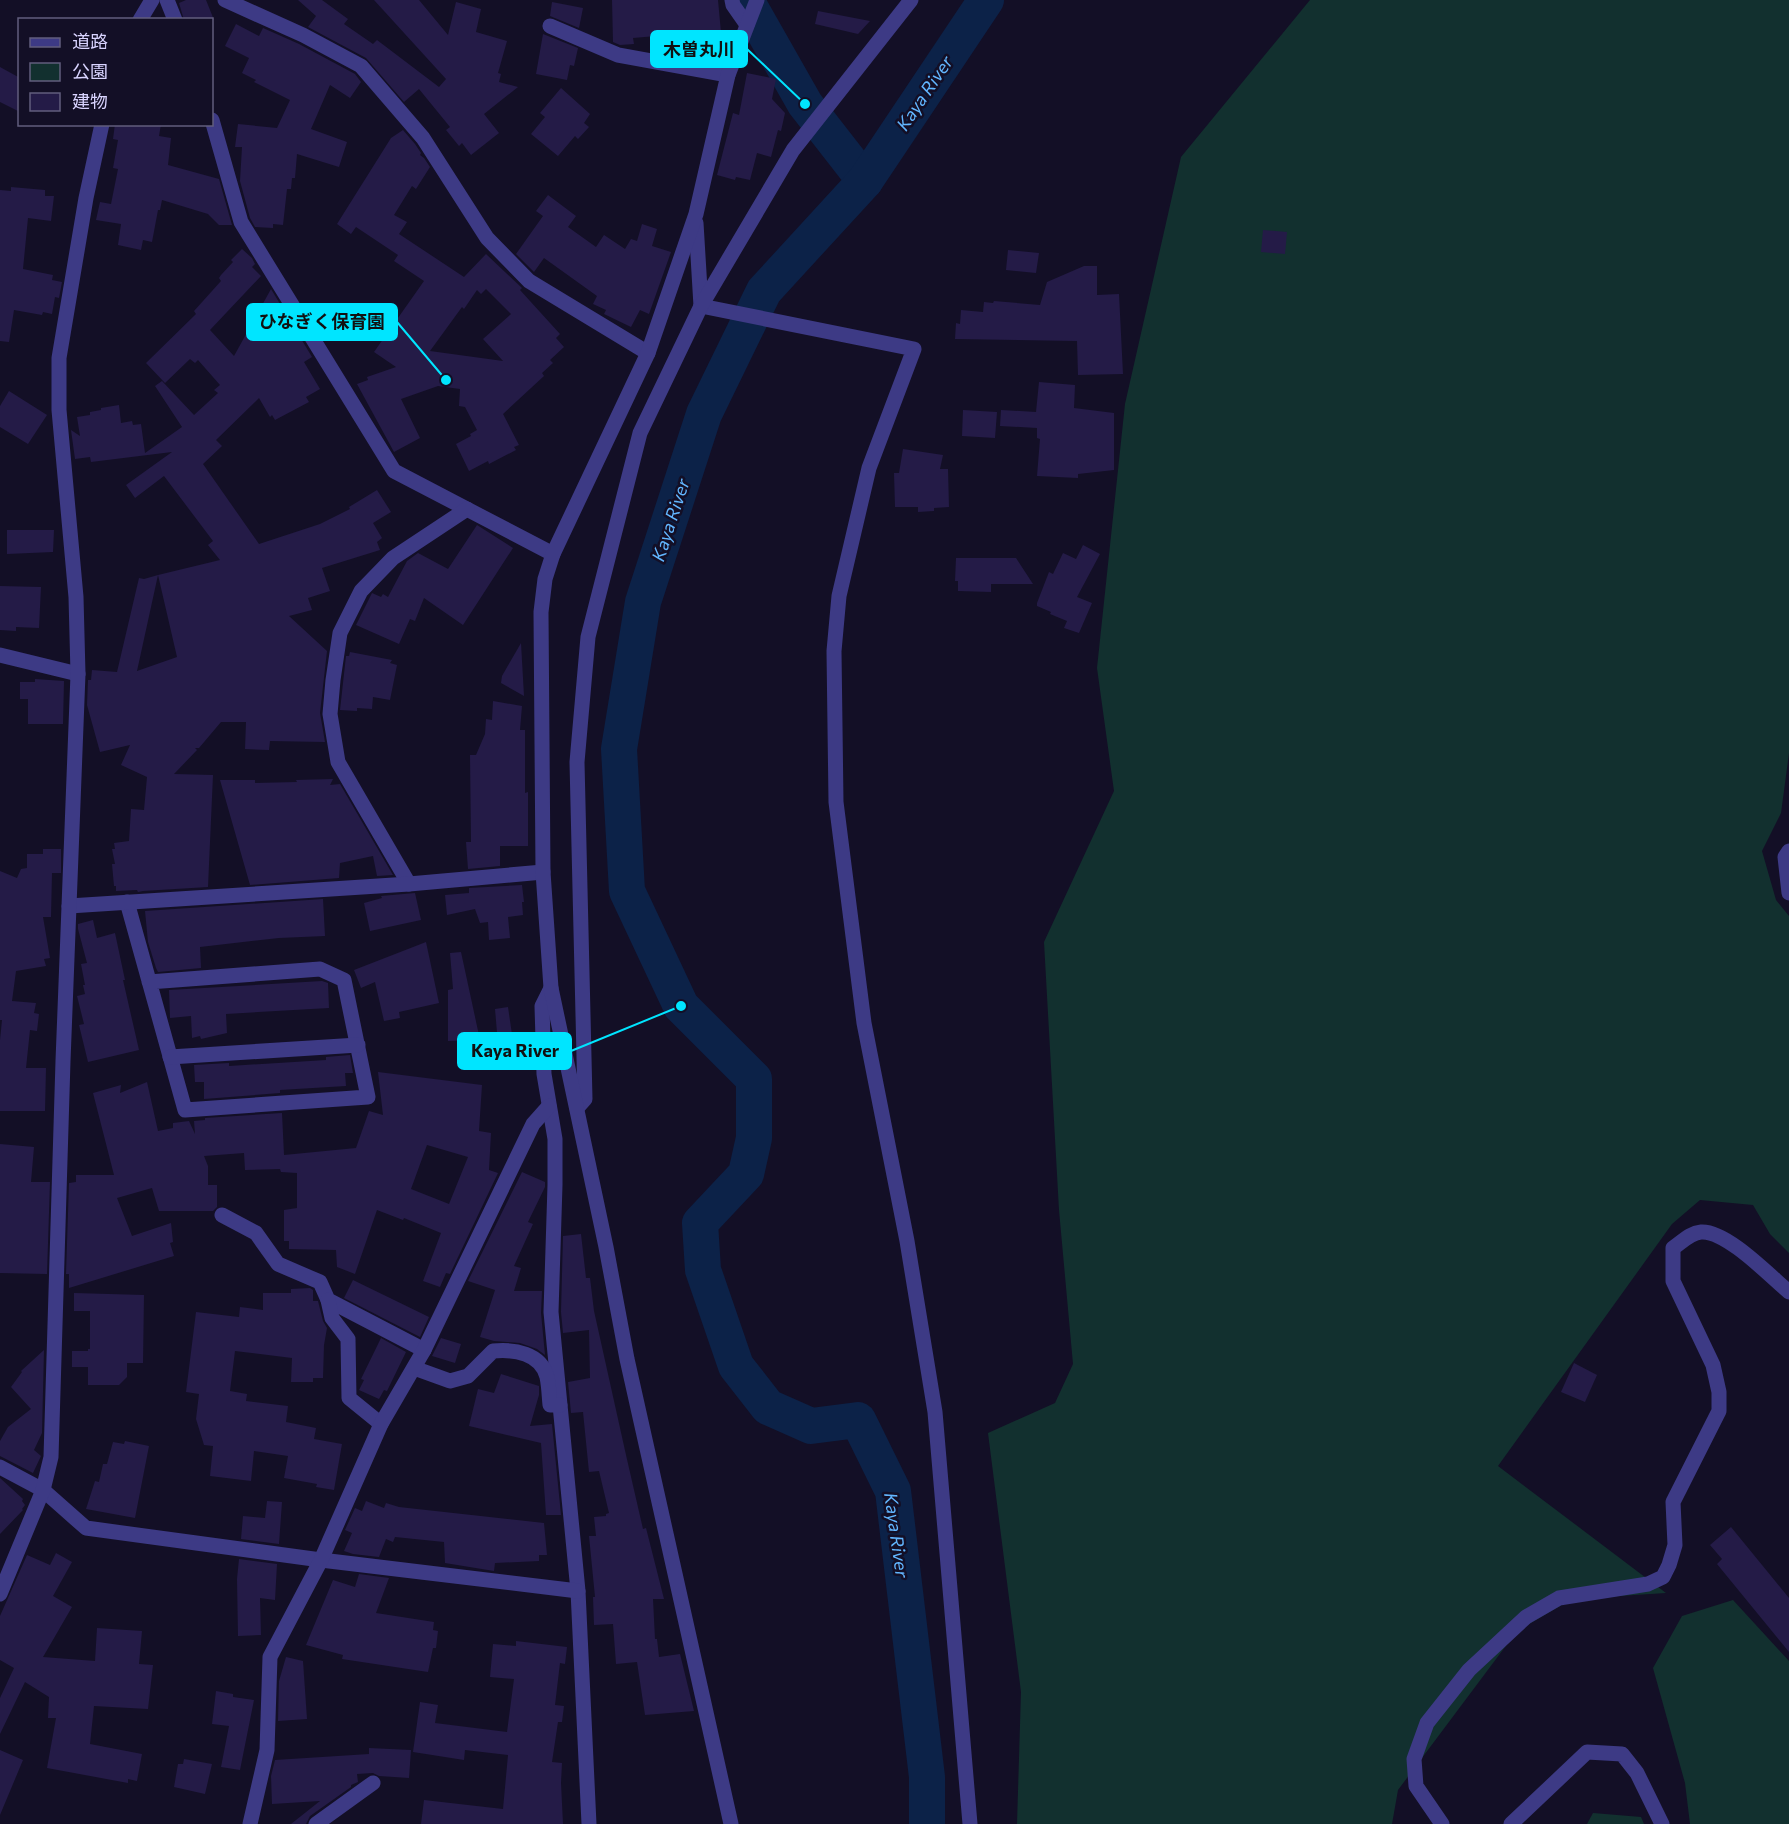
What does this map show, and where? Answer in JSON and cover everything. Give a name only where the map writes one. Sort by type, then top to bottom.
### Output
[{"type":"street","points":[[141,18],[152,0]]},
{"type":"street","points":[[167,0],[174,18]]},
{"type":"street","points":[[225,0],[303,35],[362,66],[423,138],[487,238],[529,281],[648,353]]},
{"type":"street","points":[[732,0],[747,25]]},
{"type":"street","points":[[730,1824],[627,1359],[551,988],[543,872],[541,612],[545,579],[553,554],[648,353],[696,214],[728,75],[757,0]]},
{"type":"street","points":[[576,1108],[585,1099],[577,762],[588,637],[640,433],[701,306],[793,150],[911,0]]},
{"type":"street","points":[[550,26],[618,55],[728,75]]},
{"type":"street","points":[[213,124],[241,222],[394,471],[553,554]]},
{"type":"street","points":[[0,1594],[43,1490],[51,1456],[78,674],[76,597],[59,410],[59,358],[84,209],[102,126]]},
{"type":"street","points":[[696,214],[701,306]]},
{"type":"street","points":[[701,306],[915,349],[868,468],[839,597],[834,651],[836,802],[864,1023],[907,1241],[935,1412],[970,1824]]},
{"type":"street","points":[[409,884],[339,762],[330,714],[340,633],[361,591],[393,558],[467,509]]},
{"type":"street","points":[[0,655],[78,674]]},
{"type":"street","points":[[1789,851],[1785,857],[1789,893]]},
{"type":"street","points":[[69,906],[409,884],[543,872]]},
{"type":"street","points":[[126,902],[185,1110],[368,1097],[344,980],[320,969],[149,982]]},
{"type":"street","points":[[551,988],[542,1006],[544,1074],[555,1139],[551,1312],[578,1591],[589,1824]]},
{"type":"street","points":[[170,1058],[358,1045]]},
{"type":"street","points":[[250,1824],[267,1750],[270,1657],[321,1560],[381,1424],[424,1350],[533,1124],[549,1106]]},
{"type":"street","points":[[222,1215],[256,1233],[278,1264],[320,1282],[328,1300],[332,1318],[348,1339],[349,1398],[381,1424]]},
{"type":"street","points":[[1443,1824],[1416,1786],[1414,1760],[1427,1723],[1469,1670],[1526,1617],[1559,1598],[1648,1584],[1663,1577],[1669,1565],[1675,1545],[1673,1502],[1719,1410],[1719,1392],[1713,1365],[1673,1281],[1673,1248],[1690,1235],[1703,1232],[1717,1235],[1789,1292]]},
{"type":"street","points":[[328,1300],[424,1350]]},
{"type":"street","points":[[414,1368],[450,1381],[468,1376],[493,1351],[511,1349],[533,1356],[546,1375],[550,1406],[560,1406]]},
{"type":"street","points":[[0,1467],[43,1490],[86,1528],[321,1560],[578,1591]]},
{"type":"street","points":[[1511,1824],[1587,1752],[1622,1754],[1637,1773],[1662,1824]]},
{"type":"street","points":[[316,1824],[374,1783]]},
{"type":"green space","points":[[1310,0],[1789,0],[1789,753],[1781,813],[1762,851],[1776,900],[1789,916],[1789,1253],[1770,1234],[1753,1205],[1700,1200],[1672,1224],[1498,1466],[1666,1593],[1572,1599],[1517,1631],[1398,1790],[1392,1824],[1017,1824],[1021,1692],[988,1433],[1055,1403],[1073,1364],[1059,1210],[1044,942],[1114,791],[1097,668],[1125,404],[1181,157]]},
{"type":"green space","points":[[1733,1600],[1789,1661],[1789,1824],[1690,1824],[1685,1783],[1653,1668],[1682,1616]]},
{"type":"green space","points":[[1593,1813],[1641,1817],[1644,1824],[1587,1824]]},
{"type":"building","points":[[186,0],[206,0],[214,20],[213,18],[183,18],[179,3]]},
{"type":"building","points":[[298,0],[322,0],[348,19],[344,24],[373,44],[377,40],[439,87],[446,79],[374,0],[419,0],[448,35],[456,2],[481,9],[476,32],[507,41],[498,73],[501,74],[499,82],[518,87],[484,114],[499,133],[471,155],[462,143],[459,146],[446,130],[450,127],[419,89],[404,102],[366,58],[308,27],[316,16]]},
{"type":"building","points":[[612,0],[718,0],[723,54],[713,57],[692,55],[691,33],[633,38],[634,44],[620,45],[613,42]]},
{"type":"building","points":[[552,2],[583,8],[579,28],[550,16]]},
{"type":"building","points":[[818,11],[870,21],[858,34],[815,24]]},
{"type":"building","points":[[236,24],[259,36],[263,28],[299,44],[355,74],[361,82],[350,98],[330,85],[311,129],[347,142],[339,167],[297,154],[295,178],[292,178],[291,189],[287,189],[283,225],[273,224],[273,228],[255,227],[250,218],[240,181],[242,147],[235,147],[238,124],[277,128],[290,100],[254,82],[256,80],[242,73],[249,58],[225,46]]},
{"type":"building","points":[[543,34],[578,48],[574,66],[570,65],[567,80],[536,74]]},
{"type":"building","points":[[0,67],[18,77],[18,111],[0,102]]},
{"type":"building","points":[[747,73],[776,79],[772,99],[785,113],[771,157],[757,153],[750,180],[736,177],[735,180],[717,175],[733,113],[739,115]]},
{"type":"building","points":[[561,88],[590,114],[584,123],[589,127],[578,139],[575,136],[558,156],[531,134],[545,117],[540,113]]},
{"type":"building","points":[[115,126],[161,126],[159,136],[171,138],[168,165],[219,179],[232,225],[219,225],[208,214],[162,200],[152,242],[143,240],[141,250],[118,245],[121,224],[96,220],[100,202],[111,204],[118,169],[113,168],[118,140],[113,139]]},
{"type":"building","points":[[403,130],[430,167],[416,189],[412,186],[394,215],[407,222],[399,234],[464,277],[486,254],[522,288],[520,290],[560,334],[556,338],[564,347],[550,360],[553,363],[542,373],[544,376],[503,414],[519,445],[514,447],[516,450],[469,471],[456,444],[477,430],[465,407],[459,406],[460,389],[438,386],[401,399],[420,438],[394,452],[357,384],[368,380],[367,377],[396,367],[374,352],[424,281],[394,261],[398,255],[356,227],[351,234],[337,224],[391,138]],"holes":[[[486,289],[511,314],[483,339],[503,361],[430,351],[477,290],[481,294]]]},
{"type":"building","points":[[11,187],[45,190],[45,196],[54,196],[51,221],[28,218],[23,269],[53,275],[52,280],[62,282],[59,298],[55,297],[52,314],[43,312],[42,315],[14,310],[9,342],[0,341],[0,190],[11,191]]},
{"type":"building","points":[[548,195],[576,216],[568,227],[596,247],[604,235],[625,249],[631,239],[637,241],[642,224],[657,229],[652,246],[671,252],[649,314],[640,310],[631,327],[604,314],[606,310],[593,304],[597,296],[544,258],[534,272],[516,254],[543,216],[536,211]]},
{"type":"building","points":[[1263,230],[1287,232],[1285,254],[1261,252]]},
{"type":"building","points":[[242,249],[252,258],[255,264],[252,267],[261,276],[210,330],[234,356],[271,289],[312,357],[304,362],[320,389],[306,397],[309,402],[275,420],[272,415],[270,417],[259,398],[216,440],[222,446],[203,464],[259,544],[320,524],[350,509],[349,507],[377,490],[391,512],[373,523],[382,538],[377,542],[380,550],[322,568],[330,591],[308,598],[312,610],[289,616],[327,651],[320,713],[325,742],[270,741],[269,750],[245,749],[246,722],[221,722],[199,748],[195,748],[197,750],[174,774],[213,775],[208,887],[138,892],[137,890],[116,891],[112,849],[115,849],[114,843],[129,841],[131,809],[144,810],[147,777],[121,765],[130,745],[100,752],[87,705],[88,680],[91,680],[92,670],[117,672],[139,578],[220,560],[208,545],[213,541],[164,476],[135,498],[126,485],[172,452],[91,462],[90,457],[75,459],[71,430],[80,436],[77,417],[90,415],[90,412],[101,410],[101,408],[119,405],[121,423],[132,421],[133,425],[141,424],[145,453],[182,427],[155,386],[162,381],[194,415],[218,393],[214,390],[220,385],[198,360],[195,363],[190,359],[165,383],[146,363],[196,314],[194,311],[221,281],[219,278]],"holes":[[[158,575],[177,657],[137,671]]]},
{"type":"building","points":[[1008,250],[1039,253],[1036,273],[1006,270]]},
{"type":"building","points":[[1084,266],[1097,266],[1097,295],[1119,294],[1123,374],[1078,375],[1077,341],[955,339],[956,323],[960,324],[961,310],[983,312],[984,302],[993,303],[994,301],[1040,305],[1047,282]]},
{"type":"building","points":[[1039,382],[1075,385],[1074,408],[1114,413],[1114,470],[1078,474],[1078,478],[1037,476],[1040,439],[1037,438],[1037,428],[1000,426],[1001,410],[1036,412]]},
{"type":"building","points":[[9,391],[47,415],[28,444],[0,427],[0,406]]},
{"type":"building","points":[[963,410],[997,412],[995,438],[962,436]]},
{"type":"building","points":[[903,449],[943,455],[940,469],[948,469],[949,507],[918,512],[918,507],[895,507],[894,473],[899,473]]},
{"type":"building","points":[[477,525],[513,548],[463,625],[424,598],[415,621],[410,619],[399,644],[356,625],[372,593],[388,597],[407,561],[418,553],[448,569]]},
{"type":"building","points":[[7,530],[54,530],[53,552],[7,554]]},
{"type":"building","points":[[1083,545],[1100,554],[1077,597],[1092,603],[1079,633],[1064,628],[1067,621],[1050,614],[1051,612],[1037,606],[1037,603],[1049,572],[1053,574],[1063,553],[1076,559]]},
{"type":"building","points":[[956,558],[1016,558],[1033,584],[991,584],[991,592],[958,591],[958,581],[955,581]]},
{"type":"building","points":[[0,586],[41,587],[39,628],[16,627],[16,631],[0,630]]},
{"type":"building","points":[[521,643],[524,696],[501,683],[502,676]]},
{"type":"building","points":[[350,652],[392,660],[390,663],[397,665],[390,700],[373,697],[372,709],[340,710],[346,656],[349,656]]},
{"type":"building","points":[[35,679],[64,681],[63,724],[28,724],[28,699],[20,699],[20,682],[35,682]]},
{"type":"building","points":[[493,701],[522,706],[520,730],[525,730],[528,846],[500,846],[500,866],[468,869],[466,842],[471,842],[470,755],[476,755],[485,734],[486,719],[492,720]]},
{"type":"building","points":[[333,779],[330,785],[340,784],[393,875],[377,876],[373,856],[340,863],[339,878],[250,885],[220,780],[255,780],[255,783]]},
{"type":"building","points":[[43,849],[61,849],[61,873],[52,873],[51,917],[43,917],[50,958],[44,959],[46,966],[16,971],[12,1001],[36,1003],[34,1013],[39,1014],[37,1031],[30,1030],[26,1068],[46,1068],[45,1111],[0,1111],[2,1020],[0,1020],[0,871],[17,878],[21,869],[27,868],[27,854],[43,854]]},
{"type":"building","points":[[522,885],[523,915],[508,917],[510,938],[489,940],[488,922],[480,923],[475,909],[447,915],[445,895],[469,893],[469,888]]},
{"type":"building","points":[[415,893],[421,920],[370,931],[364,903],[382,898],[381,896]]},
{"type":"building","points":[[323,899],[325,936],[279,938],[200,947],[201,968],[158,972],[156,968],[148,942],[145,911]]},
{"type":"building","points":[[93,920],[97,938],[115,933],[139,1050],[88,1062],[79,1025],[84,1024],[77,996],[85,994],[81,964],[87,963],[78,924]]},
{"type":"building","points":[[426,942],[439,1003],[399,1012],[400,1018],[384,1021],[375,982],[361,988],[354,970]]},
{"type":"building","points":[[461,952],[480,1040],[448,1041],[448,990],[453,989],[450,953]]},
{"type":"building","points":[[322,981],[328,983],[329,1008],[226,1014],[227,1033],[201,1039],[200,1036],[192,1038],[191,1016],[170,1018],[169,990]]},
{"type":"building","points":[[508,1007],[515,1055],[499,1056],[495,1009]]},
{"type":"building","points":[[350,1055],[353,1073],[345,1073],[346,1086],[280,1090],[280,1093],[204,1099],[204,1082],[195,1082],[194,1065],[229,1063],[229,1066],[326,1060],[326,1057]]},
{"type":"building","points":[[378,1072],[482,1085],[479,1131],[491,1133],[489,1170],[498,1173],[450,1274],[446,1273],[440,1287],[423,1281],[441,1233],[377,1210],[355,1274],[337,1267],[336,1250],[289,1249],[289,1241],[284,1241],[284,1210],[297,1208],[297,1173],[281,1172],[280,1169],[245,1170],[244,1153],[204,1156],[208,1166],[208,1185],[217,1185],[217,1207],[213,1211],[159,1211],[152,1188],[117,1198],[132,1236],[171,1223],[173,1242],[170,1243],[174,1256],[69,1288],[69,1274],[66,1274],[69,1183],[76,1182],[76,1175],[114,1175],[93,1093],[121,1085],[120,1093],[147,1082],[158,1131],[173,1128],[173,1123],[189,1121],[195,1134],[194,1121],[205,1120],[205,1118],[282,1113],[284,1155],[356,1148],[369,1111],[383,1115]],"holes":[[[427,1145],[468,1157],[449,1204],[411,1189]]]},
{"type":"building","points":[[0,1144],[34,1147],[31,1182],[50,1182],[47,1274],[0,1273]]},
{"type":"building","points":[[522,1172],[545,1182],[545,1187],[528,1222],[533,1224],[514,1266],[521,1268],[514,1291],[542,1291],[541,1313],[545,1355],[537,1349],[520,1343],[494,1341],[480,1337],[495,1290],[468,1281]]},
{"type":"building","points":[[581,1234],[586,1278],[590,1278],[594,1311],[626,1455],[643,1529],[646,1528],[664,1599],[653,1599],[655,1639],[657,1639],[659,1657],[680,1654],[694,1711],[645,1715],[637,1662],[616,1664],[613,1624],[594,1625],[593,1597],[595,1597],[589,1536],[596,1536],[594,1517],[606,1516],[609,1513],[599,1471],[589,1472],[583,1412],[571,1413],[568,1382],[590,1378],[589,1330],[563,1333],[561,1312],[563,1236]]},
{"type":"building","points":[[353,1280],[429,1317],[420,1337],[344,1298]]},
{"type":"building","points":[[310,1288],[313,1290],[313,1301],[318,1301],[327,1328],[323,1378],[313,1378],[313,1382],[291,1382],[292,1358],[235,1351],[230,1391],[247,1394],[246,1401],[288,1406],[286,1422],[316,1428],[314,1439],[342,1444],[334,1490],[316,1487],[317,1484],[284,1478],[288,1456],[254,1451],[251,1481],[210,1476],[213,1446],[204,1445],[196,1419],[199,1394],[186,1392],[196,1312],[239,1317],[240,1307],[263,1310],[263,1293],[291,1293],[291,1289]]},
{"type":"building","points":[[74,1293],[144,1295],[143,1363],[127,1363],[127,1377],[119,1385],[88,1385],[88,1367],[72,1367],[72,1351],[90,1349],[90,1311],[74,1311]]},
{"type":"building","points":[[381,1338],[406,1352],[387,1391],[384,1390],[379,1399],[359,1390],[364,1380],[361,1379]]},
{"type":"building","points":[[441,1338],[461,1344],[455,1363],[432,1356]]},
{"type":"building","points":[[44,1350],[42,1433],[34,1450],[41,1456],[33,1473],[0,1456],[0,1441],[8,1427],[31,1409],[11,1387],[21,1371]]},
{"type":"building","points":[[1574,1363],[1597,1375],[1585,1402],[1561,1392]]},
{"type":"building","points":[[501,1374],[539,1386],[539,1395],[530,1426],[552,1424],[561,1515],[546,1515],[541,1443],[469,1426],[478,1389],[494,1393]]},
{"type":"building","points":[[125,1441],[149,1446],[135,1518],[86,1509],[95,1481],[99,1482],[103,1464],[107,1464],[113,1442],[124,1444]]},
{"type":"building","points":[[0,1478],[23,1499],[25,1505],[0,1534]]},
{"type":"building","points":[[267,1501],[282,1502],[279,1544],[241,1539],[243,1516],[265,1518]]},
{"type":"building","points":[[366,1501],[384,1508],[386,1503],[399,1507],[544,1523],[547,1555],[539,1555],[539,1561],[495,1563],[494,1571],[445,1563],[444,1542],[395,1537],[393,1542],[386,1539],[379,1557],[344,1551],[352,1533],[345,1530],[355,1508],[362,1511]]},
{"type":"building","points":[[1731,1527],[1789,1598],[1789,1652],[1717,1564],[1722,1559],[1710,1545]]},
{"type":"building","points":[[56,1553],[72,1562],[53,1596],[72,1607],[43,1657],[95,1661],[97,1628],[142,1631],[139,1664],[153,1665],[148,1709],[94,1706],[90,1744],[142,1754],[137,1781],[128,1779],[128,1783],[47,1768],[56,1718],[48,1718],[49,1697],[25,1682],[0,1734],[0,1698],[14,1668],[0,1660],[0,1616],[27,1555],[50,1565]]},
{"type":"building","points":[[239,1559],[277,1564],[275,1600],[260,1598],[261,1635],[238,1636]]},
{"type":"building","points":[[359,1574],[389,1578],[376,1613],[434,1622],[433,1630],[438,1631],[436,1648],[433,1648],[428,1672],[342,1659],[343,1655],[306,1645],[333,1580],[355,1587]]},
{"type":"building","points":[[516,1641],[567,1647],[565,1664],[560,1663],[555,1705],[564,1706],[562,1722],[558,1722],[552,1762],[562,1763],[563,1824],[421,1824],[424,1800],[503,1809],[508,1755],[465,1750],[464,1760],[413,1752],[420,1702],[438,1705],[435,1723],[507,1732],[514,1679],[490,1677],[493,1644],[516,1646]]},
{"type":"building","points":[[286,1657],[303,1661],[307,1719],[278,1721],[279,1681]]},
{"type":"building","points":[[216,1691],[233,1694],[233,1697],[254,1700],[240,1770],[221,1767],[229,1726],[212,1724]]},
{"type":"building","points":[[369,1748],[411,1750],[409,1778],[379,1776],[373,1773],[357,1774],[358,1782],[310,1816],[306,1824],[291,1824],[320,1801],[272,1804],[271,1776],[275,1760],[369,1754]]},
{"type":"building","points":[[0,1750],[23,1760],[0,1815]]},
{"type":"building","points":[[184,1759],[212,1764],[205,1794],[174,1787],[178,1764],[183,1764]]},
{"type":"waterway","points":[[746,0],[805,104],[865,181]]},
{"type":"waterway","name":"Kaya River","points":[[927,1824],[927,1777],[893,1491],[858,1420],[811,1426],[768,1407],[736,1366],[703,1270],[700,1223],[746,1174],[754,1138],[754,1079],[681,1006],[627,891],[619,749],[643,602],[704,414],[764,291],[865,181],[986,0]]},
{"type":"place","name":"木曽丸川","points":[[805,104]]},
{"type":"place","name":"ひなぎく保育園","points":[[446,380]]},
{"type":"place","name":"Kaya River","points":[[681,1006]]}]
